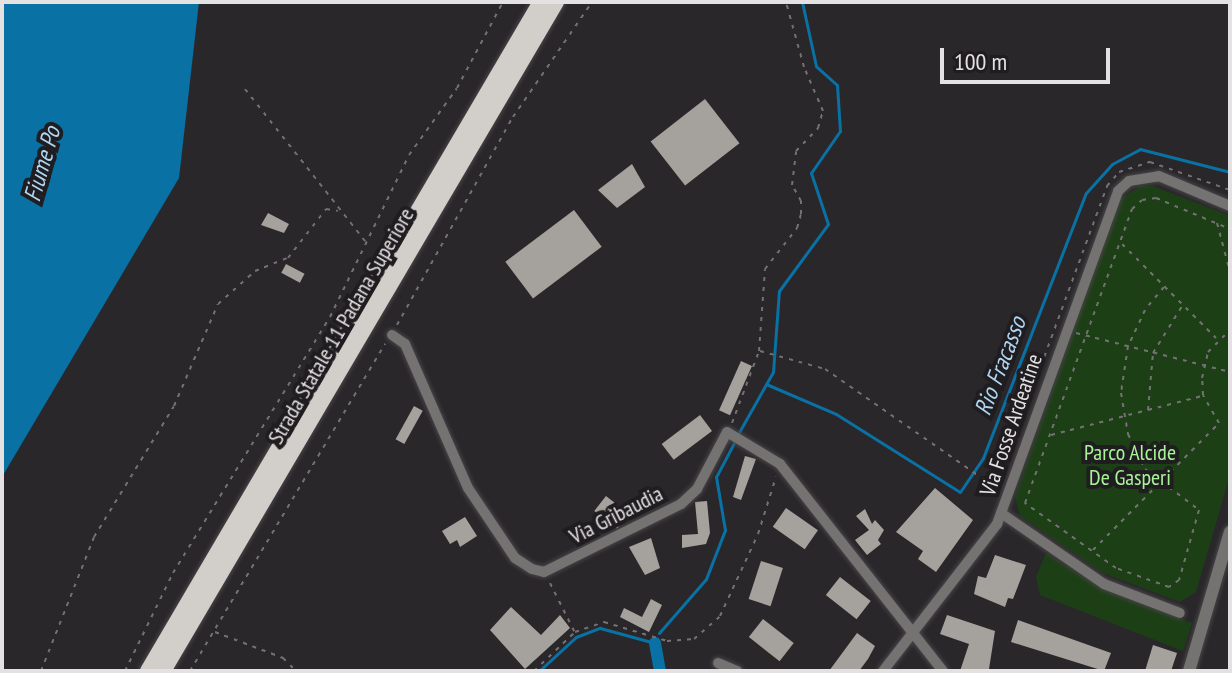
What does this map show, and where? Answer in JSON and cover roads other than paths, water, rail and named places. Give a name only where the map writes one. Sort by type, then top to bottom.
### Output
[{"type":"highway","name":"Strada Statale 11 Padana Superiore","points":[[148,671],[541,2]]},
{"type":"highway","name":"Strada Statale 11 Padana Superiore","points":[[163,671],[556,2]]},
{"type":"street","name":"Via Fosse Ardeatine","points":[[883,671],[1001,513],[1110,205],[1129,181],[1159,176],[1230,206]]},
{"type":"street","name":"Via Gribaudia","points":[[392,335],[405,344],[456,465],[495,532],[515,558],[544,572],[681,504],[697,489],[734,436],[780,464],[913,631]]},
{"type":"street","points":[[1001,513],[1104,584],[1180,613]]},
{"type":"street","points":[[1192,670],[1230,532]]},
{"type":"street","points":[[913,631],[943,671]]},
{"type":"street","points":[[718,663],[737,671]]},
{"type":"water","name":"Fiume Po","points":[[2,2],[199,2],[179,178],[2,477]]},
{"type":"waterway","points":[[738,434],[773,372],[779,291],[828,224],[811,173],[840,131],[837,85],[816,66],[802,2]]},
{"type":"waterway","name":"Rio Fracasso","points":[[766,384],[836,414],[960,492],[983,458],[1086,193],[1112,164],[1140,149],[1230,172]]},
{"type":"waterway","points":[[659,633],[706,579],[725,530],[716,477],[735,441]]},
{"type":"waterway","name":"Rio Fracasso","points":[[539,671],[576,637],[600,628],[655,643]]},
{"type":"waterway","points":[[655,643],[660,671]]},
{"type":"park label","name":"Parco Alcide De Gasperi","points":[[1130,464]]}]
